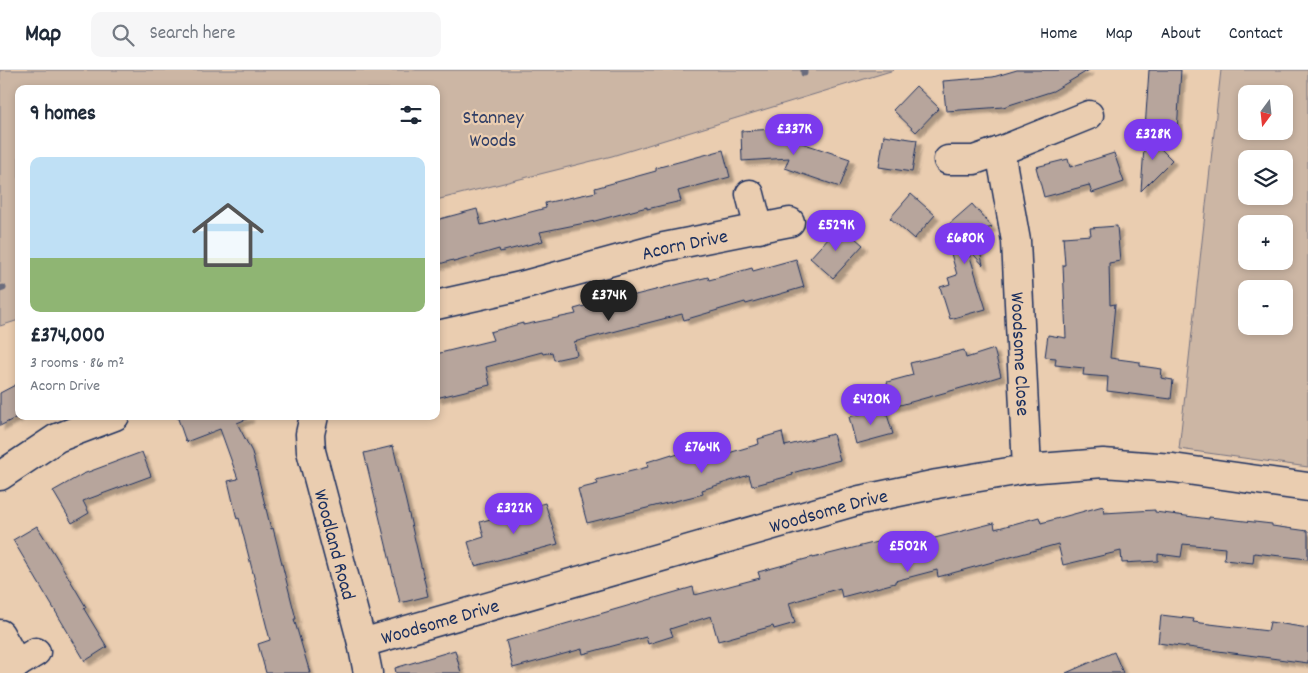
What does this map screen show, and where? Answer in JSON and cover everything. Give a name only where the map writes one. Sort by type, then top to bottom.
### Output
[{"type":"street","points":[[948,160],[974,160],[1089,115]]},
{"type":"street","name":"Woodsome Close","points":[[1000,151],[1016,242],[1027,469]]},
{"type":"street","points":[[750,194],[759,229]]},
{"type":"street","name":"Acorn Drive","points":[[440,303],[520,286],[664,247],[790,222]]},
{"type":"street","points":[[0,476],[57,438],[104,420]]},
{"type":"street","name":"Woodland Road","points":[[313,420],[310,434],[311,451],[362,643],[368,673]]},
{"type":"street","name":"Woodsome Drive","points":[[362,643],[860,500],[936,484],[1027,469],[1103,463],[1173,468],[1308,487]]},
{"type":"street","points":[[0,634],[18,663]]},
{"type":"green space","name":"Stanney Woods","points":[[0,70],[894,70],[612,156],[440,199],[440,85],[15,85],[15,321],[0,326]]},
{"type":"green space","points":[[1221,70],[1308,70],[1308,467],[1179,449]]},
{"type":"building","points":[[1017,70],[1089,70],[1053,91],[1003,107],[946,111],[943,81],[993,77]]},
{"type":"building","points":[[1149,70],[1181,70],[1177,131],[1145,129]]},
{"type":"building","points":[[916,86],[939,108],[916,132],[893,110]]},
{"type":"building","points":[[775,129],[775,134],[850,159],[840,187],[785,168],[789,158],[742,161],[741,131]]},
{"type":"building","points":[[1145,133],[1172,160],[1141,191]]},
{"type":"building","points":[[884,135],[917,140],[912,172],[879,167]]},
{"type":"building","points":[[723,150],[730,177],[678,191],[681,201],[540,232],[543,241],[500,252],[499,249],[454,262],[453,260],[440,264],[440,219],[477,209],[481,225],[546,208],[545,203],[596,192],[595,188],[656,171],[656,168]]},
{"type":"building","points":[[1114,153],[1124,182],[1092,193],[1089,185],[1044,197],[1036,167],[1068,159],[1070,167]]},
{"type":"building","points":[[911,194],[935,215],[914,239],[890,218]]},
{"type":"building","points":[[972,204],[992,227],[976,232],[983,265],[967,247],[986,309],[950,319],[940,287],[950,284],[948,278],[957,275],[946,236],[955,233],[948,225]]},
{"type":"building","points":[[840,225],[863,245],[833,278],[810,258]]},
{"type":"building","points":[[1117,226],[1120,261],[1109,263],[1110,305],[1115,304],[1110,358],[1140,362],[1140,366],[1162,369],[1161,378],[1173,380],[1171,399],[1107,391],[1108,377],[1083,375],[1084,368],[1055,365],[1056,358],[1045,357],[1048,335],[1066,338],[1063,237],[1091,235],[1090,228]]},
{"type":"building","points":[[796,259],[804,287],[684,320],[682,314],[574,342],[577,355],[554,360],[552,352],[543,354],[542,352],[486,367],[490,385],[440,397],[440,353],[493,340],[490,332],[523,323],[523,325],[576,314],[574,309],[610,299],[611,301],[708,277],[709,280],[752,268],[753,271]]},
{"type":"building","points":[[994,349],[1001,376],[893,407],[887,382],[913,375],[910,363],[964,350],[966,358]]},
{"type":"building","points":[[15,385],[15,418],[0,426],[0,393]]},
{"type":"building","points":[[885,408],[893,434],[856,444],[849,417]]},
{"type":"building","points":[[178,420],[244,420],[237,423],[252,452],[296,619],[294,619],[310,673],[266,673],[258,644],[270,640],[228,481],[238,479],[220,429],[186,442]]},
{"type":"building","points":[[782,432],[785,446],[833,434],[840,460],[752,486],[749,475],[702,490],[703,494],[587,523],[578,489],[598,484],[596,480],[648,467],[647,462],[711,443],[715,457],[759,444],[758,439]]},
{"type":"building","points":[[393,446],[428,596],[400,603],[364,453]]},
{"type":"building","points":[[142,452],[151,476],[83,501],[89,513],[72,523],[53,491],[83,474]]},
{"type":"building","points":[[545,503],[558,544],[475,566],[468,542],[484,537],[480,522]]},
{"type":"building","points":[[1103,506],[1104,513],[1155,510],[1155,512],[1209,519],[1209,517],[1272,524],[1272,526],[1308,531],[1308,559],[1254,553],[1253,563],[1224,560],[1225,548],[1183,544],[1181,557],[1158,554],[1158,561],[1122,563],[1121,551],[1063,565],[1058,544],[938,577],[937,570],[842,597],[840,588],[789,603],[795,623],[774,629],[773,626],[718,641],[711,616],[670,629],[673,636],[648,644],[646,637],[583,654],[582,649],[513,668],[506,641],[693,587],[695,595],[760,578],[758,572],[917,532],[919,542],[994,523],[995,529],[1039,517],[1041,523]]},
{"type":"building","points":[[37,526],[86,607],[84,609],[107,647],[85,661],[13,540]]},
{"type":"building","points":[[1161,615],[1194,619],[1193,622],[1268,631],[1270,622],[1308,628],[1308,663],[1158,643]]},
{"type":"building","points":[[455,650],[461,673],[396,673],[395,668]]},
{"type":"building","points":[[1114,652],[1123,673],[1066,673]]}]
